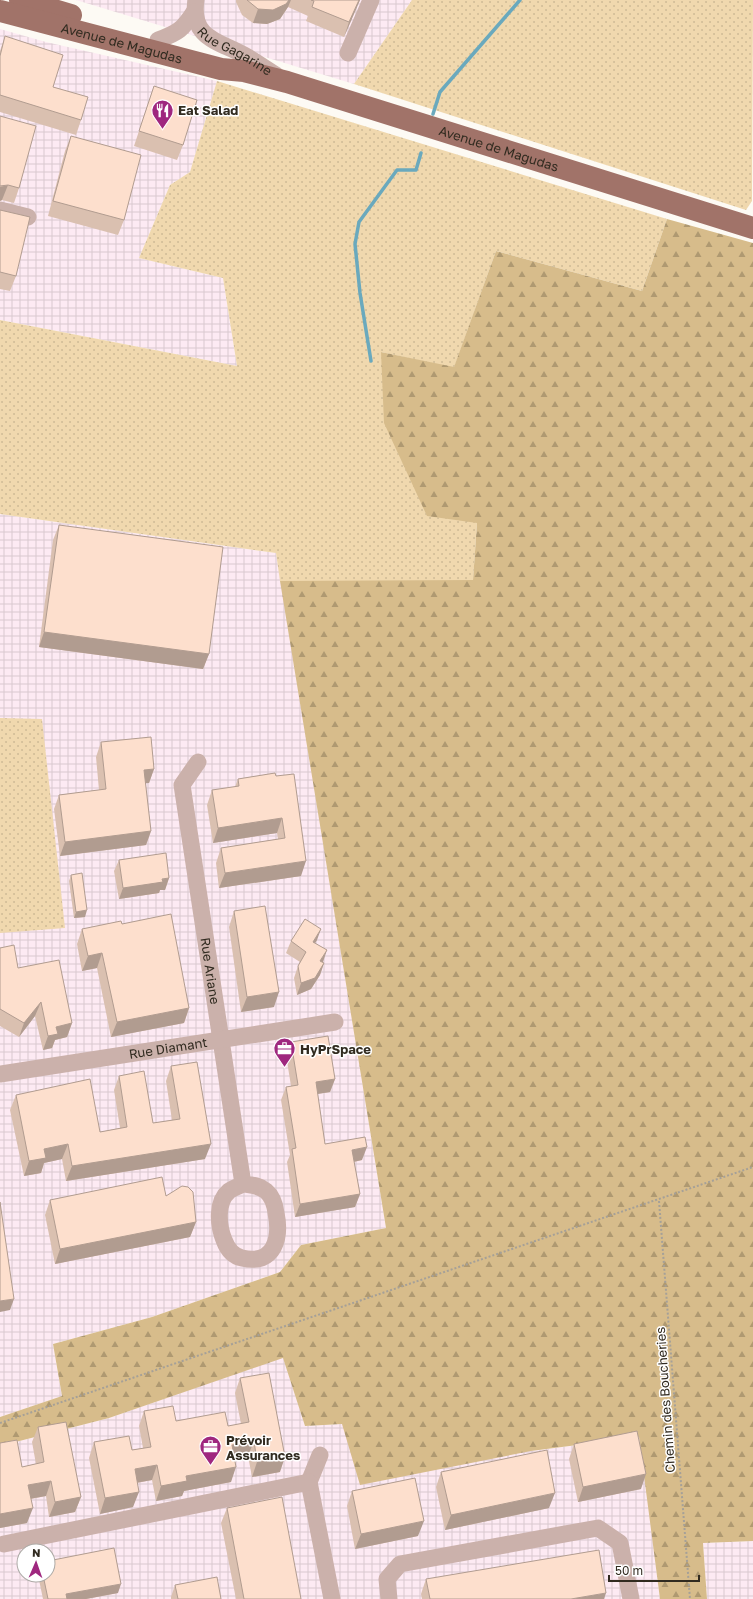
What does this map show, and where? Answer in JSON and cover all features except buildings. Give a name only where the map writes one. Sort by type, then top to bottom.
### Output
[{"type":"main road","name":"Avenue de Magudas","points":[[20,0],[223,59],[244,71]]},
{"type":"main road","name":"Avenue de Magudas","points":[[0,11],[221,69],[244,71],[287,82],[753,228]]},
{"type":"street","points":[[348,53],[371,0]]},
{"type":"street","name":"Rue Gagarine","points":[[158,40],[174,34],[184,28],[195,6]]},
{"type":"street","name":"Rue Gagarine","points":[[195,6],[200,28],[211,41],[244,55],[287,82]]},
{"type":"street","points":[[0,210],[28,217]]},
{"type":"street","name":"Rue Ariane","points":[[198,762],[182,785],[243,1184]]},
{"type":"street","name":"Rue Diamant","points":[[0,1074],[336,1022]]},
{"type":"street","points":[[243,1184],[256,1185],[265,1190],[270,1196],[279,1226],[277,1240],[272,1249],[257,1258],[240,1257],[232,1253],[226,1246],[222,1236],[219,1211],[221,1201],[230,1190],[243,1184]]},
{"type":"street","points":[[320,1455],[309,1482],[332,1599]]},
{"type":"street","points":[[4,1544],[309,1482]]},
{"type":"street","points":[[390,1599],[387,1580],[400,1564],[598,1528],[620,1543],[631,1599]]},
{"type":"path","points":[[0,1423],[753,1167]]},
{"type":"path","name":"Chemin des Boucheries","points":[[659,1200],[690,1599]]},
{"type":"shaded area","points":[[76,0],[412,0],[354,84]]},
{"type":"shaded area","points":[[412,0],[753,0],[752,201],[746,210],[354,84]]},
{"type":"shaded area","points":[[0,29],[46,42],[217,81],[190,172],[170,185],[139,258],[223,278],[237,366],[0,320]]},
{"type":"shaded area","points":[[217,81],[667,219],[642,291],[496,251],[454,368],[381,352],[477,523],[473,581],[280,581],[276,553],[0,514],[0,320],[237,366],[223,278],[139,258],[170,185],[190,172]]},
{"type":"shaded area","points":[[0,514],[276,553],[386,1228],[301,1245],[280,1272],[152,1317],[53,1344],[62,1396],[0,1417]]},
{"type":"shaded area","points":[[0,718],[42,719],[65,928],[0,933]]},
{"type":"shaded area","points":[[283,1357],[305,1426],[342,1424],[531,1451],[640,1437],[660,1599],[0,1599],[0,1446],[109,1418]]},
{"type":"shaded area","points":[[753,1541],[753,1599],[707,1599],[703,1543]]},
{"type":"green space","points":[[667,219],[753,243],[753,1541],[703,1543],[707,1599],[660,1599],[639,1437],[531,1451],[360,1485],[342,1424],[305,1426],[283,1358],[109,1418],[0,1446],[0,1417],[62,1396],[53,1344],[152,1317],[280,1272],[301,1245],[386,1228],[280,581],[473,580],[477,523],[427,516],[384,423],[381,352],[454,367],[496,251],[642,291]]},
{"type":"waterway","points":[[433,114],[440,92],[520,0]]},
{"type":"waterway","points":[[371,361],[360,293],[355,244],[359,222],[397,170],[416,170],[421,153]]},
{"type":"place","name":"Eat Salad","points":[[162,130]]},
{"type":"place","name":"HyPrSpace","points":[[284,1068]]},
{"type":"place","name":"Prévoir Assurances","points":[[211,1466]]}]
